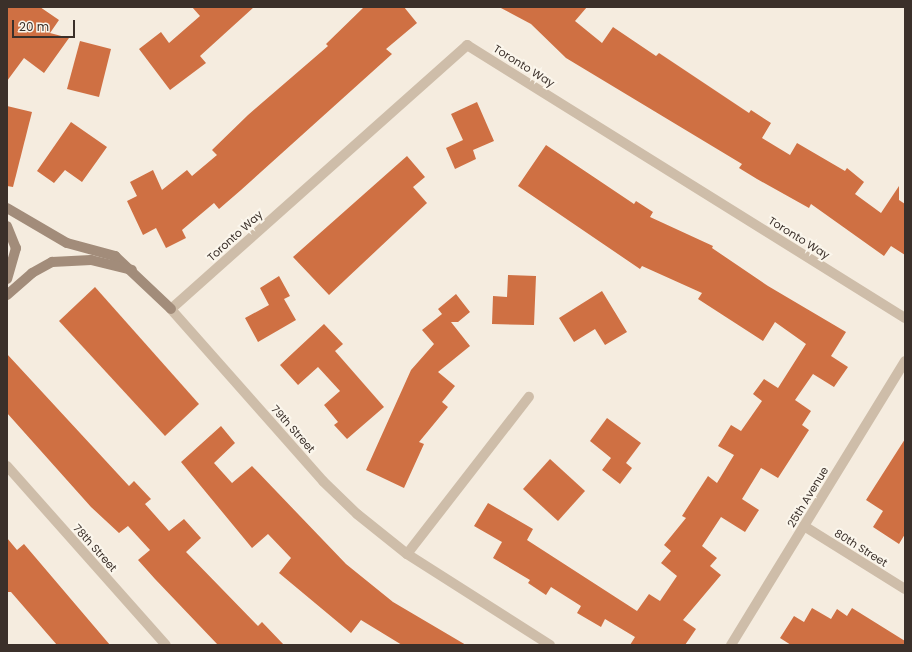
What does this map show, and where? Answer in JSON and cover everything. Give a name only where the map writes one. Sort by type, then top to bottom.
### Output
[{"type":"street","name":"Toronto Way","points":[[171,309],[468,45],[905,318]]},
{"type":"street","points":[[7,208],[67,243],[115,256],[132,270],[171,309]]},
{"type":"street","points":[[7,226],[16,248],[7,279]]},
{"type":"street","points":[[7,295],[32,273],[52,262],[91,260],[132,270]]},
{"type":"street","name":"79th Street","points":[[171,309],[323,481],[357,514],[407,554],[550,645]]},
{"type":"street","name":"25th Avenue","points":[[731,645],[905,361]]},
{"type":"street","points":[[407,554],[529,397]]},
{"type":"street","name":"78th Street","points":[[7,466],[166,645]]},
{"type":"street","name":"80th Street","points":[[804,526],[905,589]]},
{"type":"building","points":[[7,7],[40,7],[59,20],[50,33],[69,38],[44,73],[24,58],[7,81]]},
{"type":"building","points":[[192,7],[254,7],[200,56],[206,63],[170,90],[139,49],[161,32],[169,43],[200,16]]},
{"type":"building","points":[[364,7],[404,7],[417,23],[386,49],[392,54],[241,190],[219,209],[214,203],[182,230],[186,238],[166,248],[156,228],[143,235],[127,201],[137,196],[130,182],[153,170],[162,190],[187,170],[192,176],[217,155],[212,150],[248,115],[328,46],[326,44]]},
{"type":"building","points":[[499,7],[587,7],[575,21],[602,43],[613,27],[656,56],[659,53],[749,113],[751,110],[771,123],[762,138],[790,155],[797,143],[845,171],[847,168],[864,182],[855,194],[881,213],[899,186],[899,200],[905,204],[905,255],[891,246],[884,256],[811,204],[809,208],[757,179],[739,168],[742,164],[566,58],[531,24]]},
{"type":"building","points":[[80,41],[111,49],[99,97],[67,89]]},
{"type":"building","points":[[477,102],[494,141],[473,150],[476,159],[455,169],[446,148],[463,140],[451,114]]},
{"type":"building","points":[[7,106],[32,112],[13,187],[7,186]]},
{"type":"building","points":[[71,122],[107,147],[82,182],[65,170],[54,183],[37,171]]},
{"type":"building","points":[[546,145],[634,204],[636,201],[653,212],[650,217],[713,246],[712,248],[768,286],[846,332],[831,356],[848,367],[834,387],[813,374],[795,400],[811,411],[802,425],[809,430],[778,478],[761,468],[742,499],[759,510],[745,532],[721,517],[702,546],[717,558],[710,566],[721,575],[683,620],[696,629],[685,645],[630,645],[635,637],[605,619],[601,627],[577,613],[581,606],[551,587],[546,595],[528,583],[530,580],[493,558],[502,542],[474,526],[488,503],[533,529],[527,540],[637,611],[649,594],[660,601],[677,576],[661,563],[671,551],[664,545],[686,518],[682,516],[708,476],[717,483],[734,455],[718,446],[731,425],[741,431],[762,401],[753,394],[764,379],[778,388],[806,344],[775,322],[763,341],[698,299],[702,293],[642,266],[640,269],[518,186]]},
{"type":"building","points":[[407,156],[425,177],[413,187],[427,203],[329,295],[293,257]]},
{"type":"building","points":[[508,275],[536,276],[534,325],[492,324],[493,296],[507,297]]},
{"type":"building","points":[[279,276],[290,296],[284,299],[296,320],[258,342],[245,318],[269,305],[260,288]]},
{"type":"building","points":[[95,287],[199,404],[165,436],[59,321]]},
{"type":"building","points":[[602,291],[627,332],[605,345],[595,329],[574,342],[559,318]]},
{"type":"building","points":[[456,294],[470,312],[458,322],[451,322],[470,346],[438,372],[455,386],[442,402],[448,407],[419,442],[424,444],[404,488],[366,470],[411,370],[434,344],[422,330],[442,314],[438,309]]},
{"type":"building","points":[[324,324],[343,344],[335,351],[384,407],[347,439],[334,425],[338,422],[324,405],[340,391],[318,367],[298,385],[280,365]]},
{"type":"building","points":[[7,354],[129,486],[134,481],[151,499],[145,504],[169,531],[184,519],[201,538],[186,552],[258,626],[262,622],[284,645],[218,645],[155,579],[138,560],[150,550],[128,526],[119,533],[91,507],[7,413]]},
{"type":"building","points":[[607,418],[641,443],[626,463],[632,468],[620,484],[602,470],[611,458],[590,441]]},
{"type":"building","points":[[221,426],[235,443],[214,463],[232,483],[252,466],[346,564],[393,602],[466,645],[402,645],[361,620],[351,633],[279,573],[291,558],[268,534],[252,548],[181,462]]},
{"type":"building","points":[[905,439],[905,534],[899,544],[873,527],[883,511],[866,500]]},
{"type":"building","points":[[550,459],[585,491],[558,521],[523,489]]},
{"type":"building","points":[[7,538],[17,550],[24,544],[110,645],[57,645],[11,592],[7,592]]},
{"type":"building","points":[[812,608],[831,619],[837,609],[847,616],[852,608],[905,641],[905,645],[791,645],[780,638],[794,616],[804,622]]}]
